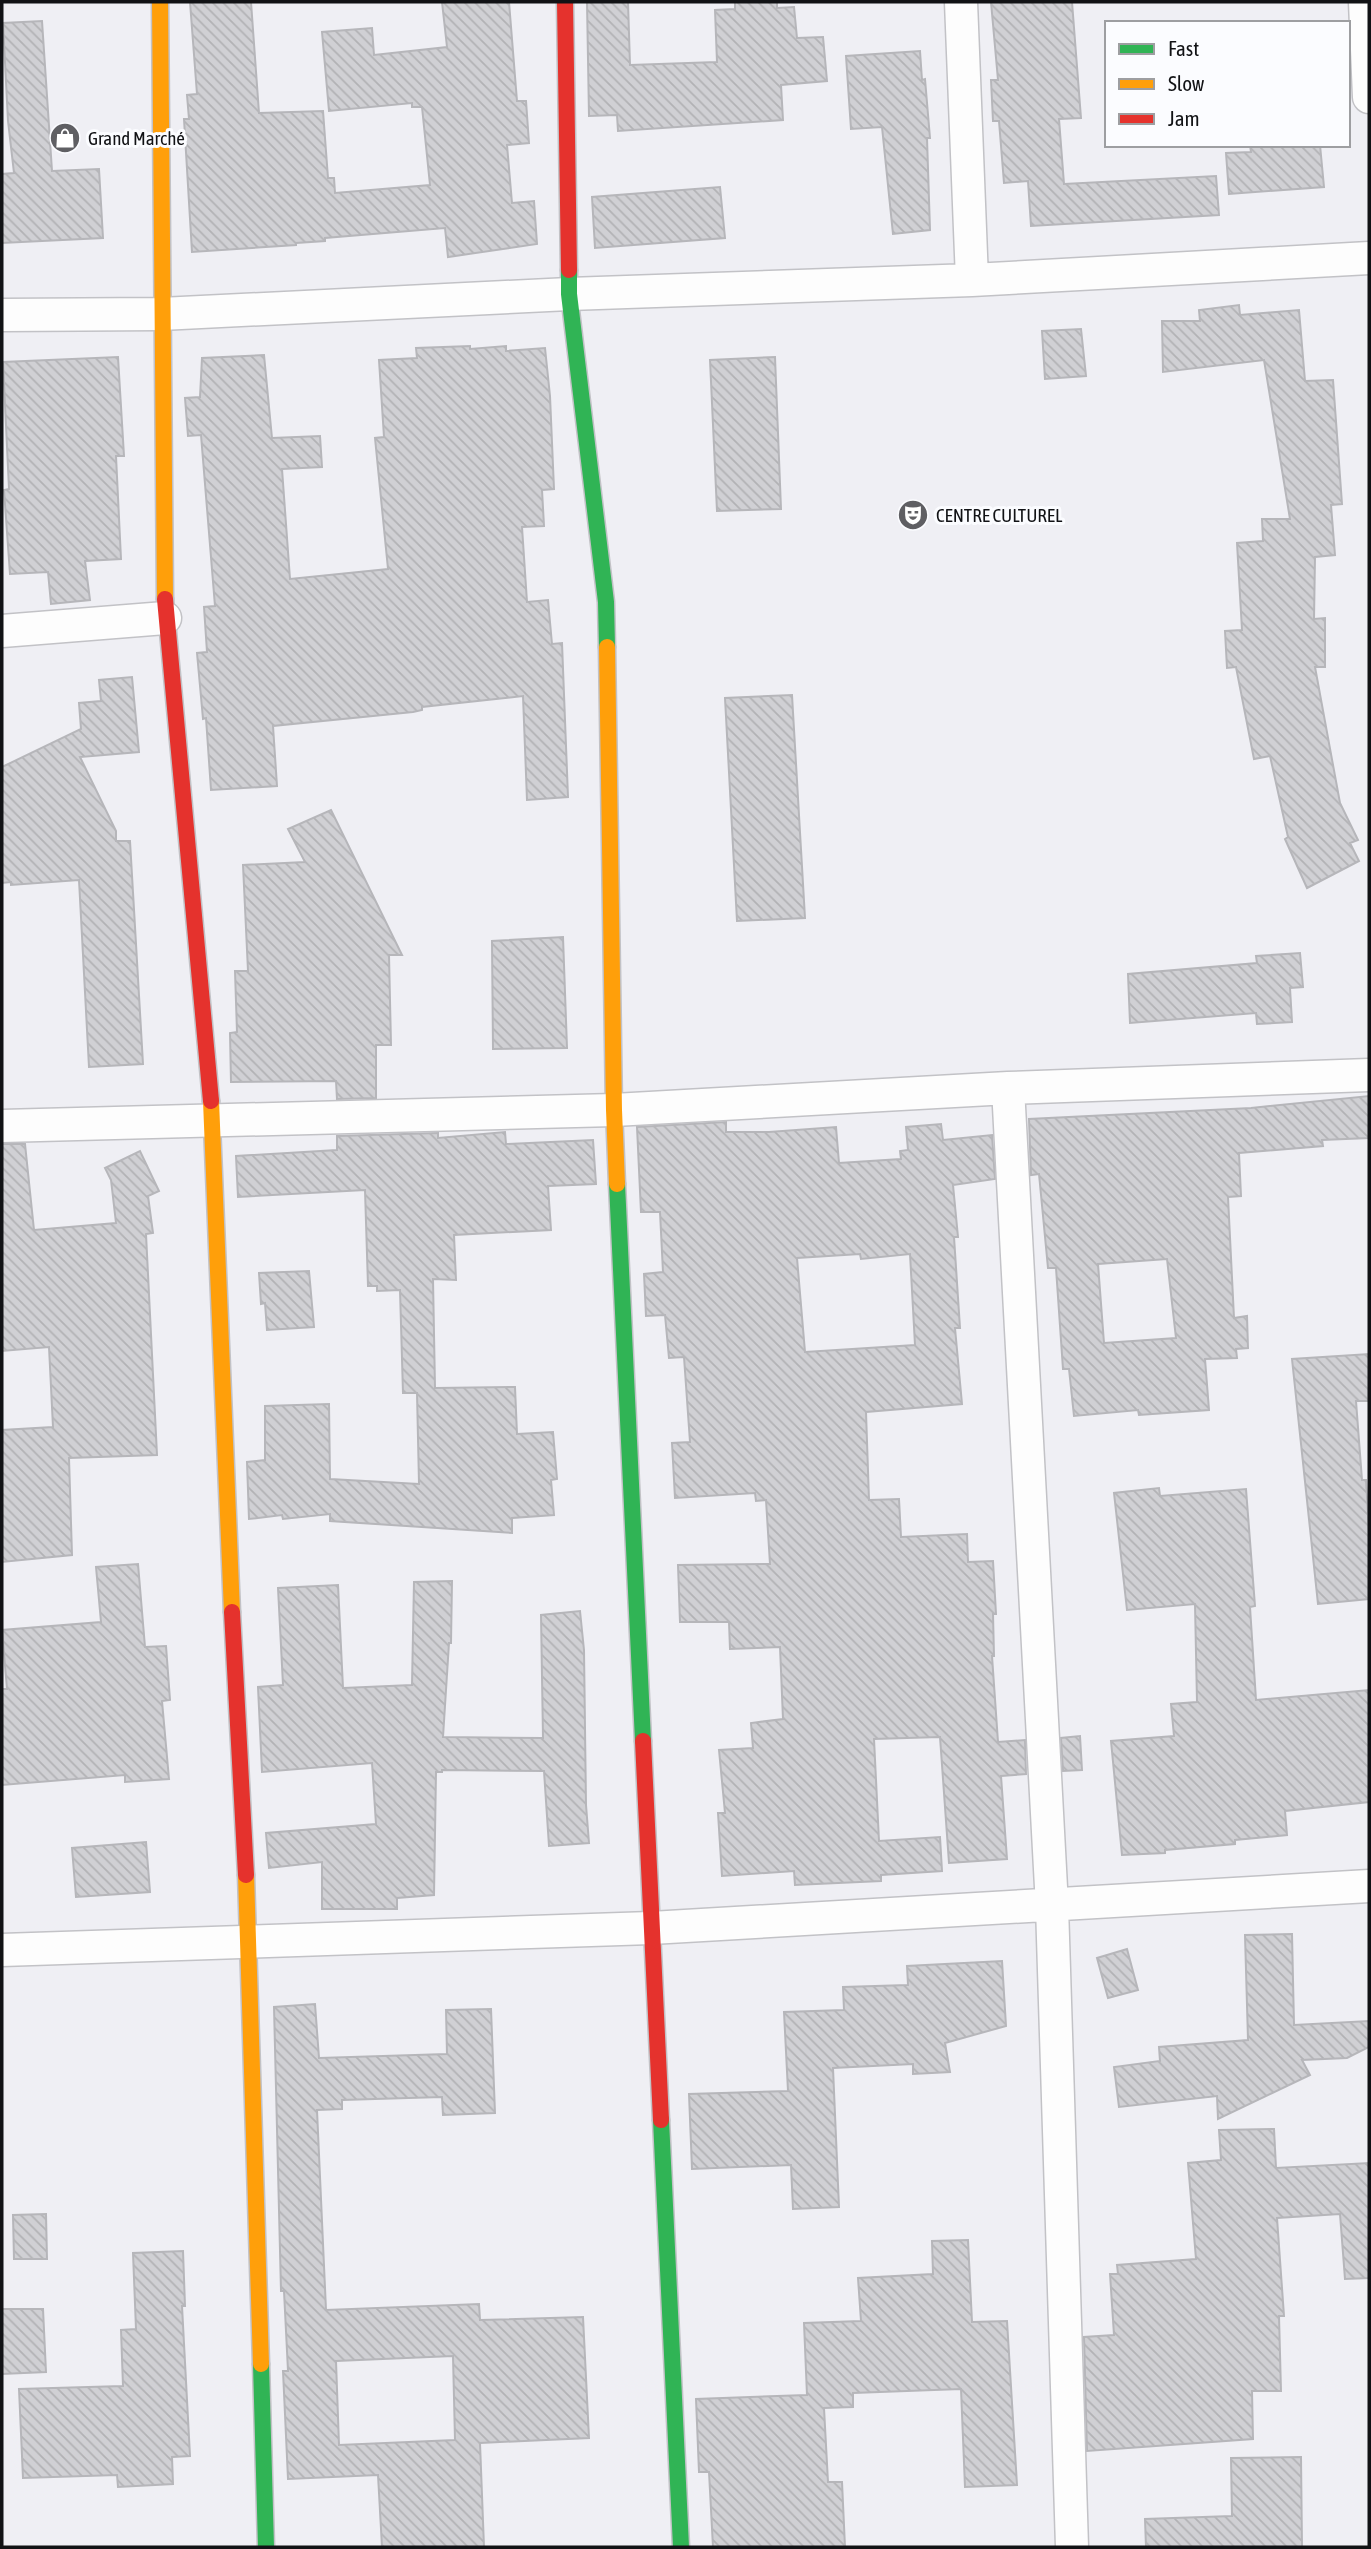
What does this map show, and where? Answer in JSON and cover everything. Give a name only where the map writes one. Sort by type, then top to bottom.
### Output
[{"type":"street","points":[[160,2],[165,618],[213,1120],[228,1549],[250,1942],[266,2547]]},
{"type":"street","points":[[565,2],[569,294],[606,602],[614,1110],[650,1928],[681,2547]]},
{"type":"street","points":[[961,2],[972,280]]},
{"type":"street","points":[[1365,2],[1369,97]]},
{"type":"street","points":[[2,315],[161,314],[569,294],[972,280],[1369,258]]},
{"type":"street","points":[[2,631],[165,618]]},
{"type":"street","points":[[2,1126],[614,1110],[1008,1088],[1369,1075]]},
{"type":"street","points":[[1008,1088],[1052,1906],[1072,2547]]},
{"type":"street","points":[[2,1950],[650,1928],[1369,1886]]},
{"type":"building","points":[[190,2],[251,2],[259,113],[323,111],[328,178],[334,178],[335,193],[430,185],[422,107],[412,107],[412,103],[329,111],[322,32],[372,28],[374,55],[447,47],[442,2],[509,2],[517,101],[526,101],[529,143],[507,145],[512,203],[534,201],[537,244],[448,257],[445,228],[325,238],[325,241],[296,245],[192,252],[184,119],[189,119],[187,95],[197,94]]},
{"type":"building","points":[[587,2],[628,2],[630,65],[717,62],[715,10],[735,9],[735,2],[777,2],[777,8],[794,7],[797,38],[823,37],[827,81],[781,85],[783,120],[618,131],[617,115],[589,116]]},
{"type":"building","points":[[991,2],[1072,2],[1081,118],[1059,119],[1064,184],[1216,176],[1219,215],[1031,226],[1028,181],[1004,183],[999,121],[993,121],[991,80],[998,80]]},
{"type":"building","points":[[42,21],[52,171],[99,169],[103,238],[2,243],[2,174],[14,173],[8,121],[3,23]]},
{"type":"building","points":[[920,51],[930,138],[927,138],[930,230],[893,234],[882,127],[851,129],[846,56]]},
{"type":"building","points":[[1250,147],[1320,147],[1324,187],[1229,194],[1226,153],[1251,152]]},
{"type":"building","points":[[720,187],[725,238],[595,248],[592,197]]},
{"type":"building","points":[[1239,305],[1240,315],[1299,310],[1305,381],[1333,380],[1342,504],[1331,505],[1335,555],[1315,557],[1314,619],[1325,618],[1325,667],[1315,667],[1340,803],[1358,840],[1350,843],[1359,861],[1307,888],[1285,839],[1288,837],[1270,756],[1254,759],[1236,667],[1227,668],[1225,631],[1242,630],[1237,543],[1263,541],[1262,519],[1290,519],[1264,360],[1163,372],[1162,321],[1200,321],[1199,310]]},
{"type":"building","points":[[1081,329],[1086,376],[1045,379],[1042,331]]},
{"type":"building","points":[[470,346],[470,349],[506,346],[506,351],[545,348],[554,489],[542,490],[544,526],[522,527],[527,602],[548,600],[552,644],[562,643],[568,797],[527,800],[523,696],[422,707],[422,710],[413,712],[273,726],[277,786],[211,790],[206,718],[203,719],[197,653],[207,652],[204,607],[215,606],[201,435],[188,436],[185,398],[200,397],[202,358],[264,355],[272,438],[320,436],[322,467],[282,469],[290,579],[388,569],[375,438],[384,437],[379,360],[417,358],[416,348]]},
{"type":"building","points":[[118,357],[124,456],[116,456],[121,559],[85,561],[90,600],[51,604],[48,572],[10,574],[4,490],[9,489],[3,362]]},
{"type":"building","points":[[775,357],[781,509],[717,511],[710,360]]},
{"type":"building","points":[[132,677],[139,752],[80,757],[116,831],[116,841],[130,841],[143,1064],[89,1067],[79,880],[11,885],[11,882],[2,883],[2,767],[81,729],[79,703],[101,701],[99,680]]},
{"type":"building","points":[[792,695],[805,918],[737,921],[725,698]]},
{"type":"building","points":[[331,810],[402,955],[389,955],[391,1045],[376,1045],[376,1098],[337,1099],[336,1081],[231,1082],[230,1033],[237,1032],[235,971],[248,971],[243,865],[305,862],[288,829]]},
{"type":"building","points":[[563,937],[567,1048],[493,1049],[492,941]]},
{"type":"building","points":[[1300,953],[1303,987],[1290,988],[1292,1022],[1257,1024],[1256,1013],[1130,1023],[1128,974],[1257,963],[1256,956]]},
{"type":"building","points":[[1369,1096],[1369,1138],[1322,1140],[1323,1146],[1239,1153],[1241,1196],[1228,1197],[1234,1318],[1247,1316],[1248,1348],[1236,1349],[1237,1358],[1205,1359],[1209,1410],[1139,1415],[1138,1410],[1074,1416],[1069,1369],[1063,1369],[1056,1268],[1048,1268],[1039,1174],[1031,1175],[1029,1119],[1251,1108]],"holes":[[[1167,1259],[1176,1338],[1104,1343],[1098,1264]]]},
{"type":"building","points":[[726,1122],[726,1132],[769,1132],[836,1127],[839,1163],[901,1159],[900,1151],[908,1150],[906,1127],[941,1124],[943,1140],[992,1135],[995,1179],[953,1185],[958,1237],[954,1237],[960,1328],[955,1328],[962,1404],[866,1412],[869,1500],[899,1499],[901,1537],[967,1534],[968,1562],[993,1561],[996,1614],[993,1614],[992,1656],[998,1742],[1025,1740],[1026,1774],[1001,1776],[1007,1859],[949,1863],[940,1737],[874,1739],[879,1841],[940,1837],[942,1871],[881,1875],[881,1881],[795,1885],[794,1871],[722,1876],[718,1813],[725,1813],[719,1750],[753,1748],[751,1723],[783,1719],[780,1647],[730,1649],[729,1622],[680,1622],[678,1565],[770,1564],[766,1500],[756,1501],[755,1493],[675,1498],[672,1443],[690,1442],[684,1357],[669,1358],[665,1315],[646,1316],[644,1274],[663,1272],[660,1212],[641,1212],[637,1127]],"holes":[[[860,1254],[861,1259],[910,1254],[915,1345],[805,1352],[797,1258]]]},
{"type":"building","points":[[505,1132],[506,1144],[593,1140],[596,1184],[548,1186],[551,1230],[454,1235],[456,1280],[433,1279],[435,1388],[515,1387],[517,1434],[553,1432],[557,1479],[551,1480],[554,1515],[512,1518],[512,1533],[330,1521],[330,1514],[249,1519],[247,1462],[265,1460],[265,1406],[329,1404],[330,1479],[419,1484],[417,1393],[403,1393],[400,1290],[377,1291],[377,1286],[368,1286],[365,1190],[238,1197],[236,1156],[337,1150],[337,1136],[438,1133],[438,1138]]},
{"type":"building","points":[[2,1144],[25,1144],[34,1230],[116,1223],[111,1180],[105,1168],[140,1151],[159,1191],[148,1196],[153,1233],[146,1234],[157,1455],[69,1458],[72,1555],[2,1562],[2,1430],[53,1427],[49,1347],[2,1351]]},
{"type":"building","points":[[309,1271],[314,1327],[267,1330],[265,1303],[261,1304],[259,1273]]},
{"type":"building","points":[[1369,1354],[1369,1401],[1356,1401],[1362,1480],[1366,1480],[1369,1599],[1318,1604],[1292,1359]]},
{"type":"building","points":[[1159,1488],[1160,1496],[1246,1489],[1255,1606],[1250,1607],[1256,1700],[1369,1690],[1369,1802],[1285,1811],[1287,1835],[1235,1840],[1235,1844],[1165,1850],[1165,1853],[1122,1855],[1111,1741],[1174,1736],[1171,1704],[1197,1702],[1195,1604],[1127,1610],[1114,1493]]},
{"type":"building","points":[[138,1564],[145,1647],[166,1646],[170,1700],[162,1701],[169,1779],[125,1782],[125,1775],[2,1785],[2,1689],[7,1689],[2,1630],[101,1622],[96,1567]]},
{"type":"building","points":[[452,1581],[451,1643],[443,1737],[543,1738],[541,1615],[580,1611],[584,1650],[589,1843],[549,1846],[544,1771],[442,1770],[436,1772],[434,1895],[397,1898],[397,1909],[322,1909],[322,1862],[269,1868],[266,1833],[376,1824],[372,1763],[262,1772],[258,1687],[283,1685],[278,1588],[338,1585],[343,1688],[412,1685],[414,1582]]},
{"type":"building","points":[[1080,1736],[1082,1770],[1063,1771],[1061,1738]]},
{"type":"building","points":[[146,1842],[150,1892],[76,1897],[72,1848]]},
{"type":"building","points":[[1292,1934],[1294,2025],[1369,2021],[1369,2047],[1347,2058],[1302,2060],[1310,2075],[1218,2119],[1217,2096],[1119,2107],[1114,2067],[1160,2061],[1159,2047],[1248,2040],[1245,1935]]},
{"type":"building","points":[[1127,1949],[1138,1990],[1108,1998],[1097,1958]]},
{"type":"building","points":[[1002,1961],[1006,2026],[945,2043],[950,2072],[913,2074],[913,2064],[833,2068],[839,2207],[793,2209],[791,2165],[692,2169],[689,2094],[788,2091],[784,2012],[844,2010],[843,1987],[908,1985],[907,1966]]},
{"type":"building","points":[[315,2004],[319,2058],[447,2054],[446,2010],[491,2009],[495,2113],[443,2115],[442,2097],[342,2100],[342,2109],[317,2110],[326,2310],[479,2304],[480,2320],[583,2317],[589,2438],[480,2443],[484,2547],[382,2547],[378,2475],[288,2479],[283,2371],[288,2371],[284,2291],[281,2291],[274,2007]],"holes":[[[453,2356],[455,2440],[339,2445],[336,2361]]]},
{"type":"building","points":[[1274,2129],[1276,2168],[1369,2163],[1369,2278],[1345,2279],[1340,2214],[1277,2218],[1284,2316],[1279,2316],[1281,2391],[1252,2391],[1253,2439],[1087,2451],[1084,2337],[1114,2335],[1110,2274],[1118,2274],[1117,2265],[1196,2259],[1188,2163],[1221,2160],[1219,2130]]},
{"type":"building","points":[[46,2214],[47,2259],[14,2259],[13,2215]]},
{"type":"building","points":[[968,2240],[972,2322],[1007,2321],[1017,2485],[965,2487],[961,2389],[853,2393],[853,2407],[824,2408],[828,2482],[842,2482],[845,2547],[713,2547],[709,2472],[699,2472],[696,2399],[807,2395],[804,2323],[861,2321],[858,2278],[933,2274],[932,2241]]},
{"type":"building","points":[[183,2251],[185,2306],[182,2306],[190,2456],[172,2457],[173,2484],[118,2487],[117,2475],[23,2478],[19,2389],[123,2386],[121,2330],[136,2329],[133,2253]]},
{"type":"building","points":[[2,2309],[43,2309],[46,2372],[2,2374]]},
{"type":"building","points":[[1301,2457],[1302,2547],[1146,2547],[1145,2519],[1232,2516],[1231,2458]]},
{"type":"traffic: fast","points":[[569,270],[569,294],[606,602],[607,647]]},
{"type":"traffic: fast","points":[[617,1184],[643,1741]]},
{"type":"traffic: fast","points":[[661,2120],[681,2547]]},
{"type":"traffic: fast","points":[[261,2364],[266,2547]]},
{"type":"traffic: slow","points":[[160,2],[165,599]]},
{"type":"traffic: slow","points":[[607,647],[617,1184]]},
{"type":"traffic: slow","points":[[211,1101],[232,1612]]},
{"type":"traffic: slow","points":[[246,1875],[261,2364]]},
{"type":"traffic: jam","points":[[565,2],[569,270]]},
{"type":"traffic: jam","points":[[165,599],[211,1101]]},
{"type":"traffic: jam","points":[[232,1612],[246,1875]]},
{"type":"traffic: jam","points":[[643,1741],[661,2120]]},
{"type":"place","name":"Grand Marché","points":[[65,138]]},
{"type":"place","name":"CENTRE CULTUREL","points":[[913,515]]}]
